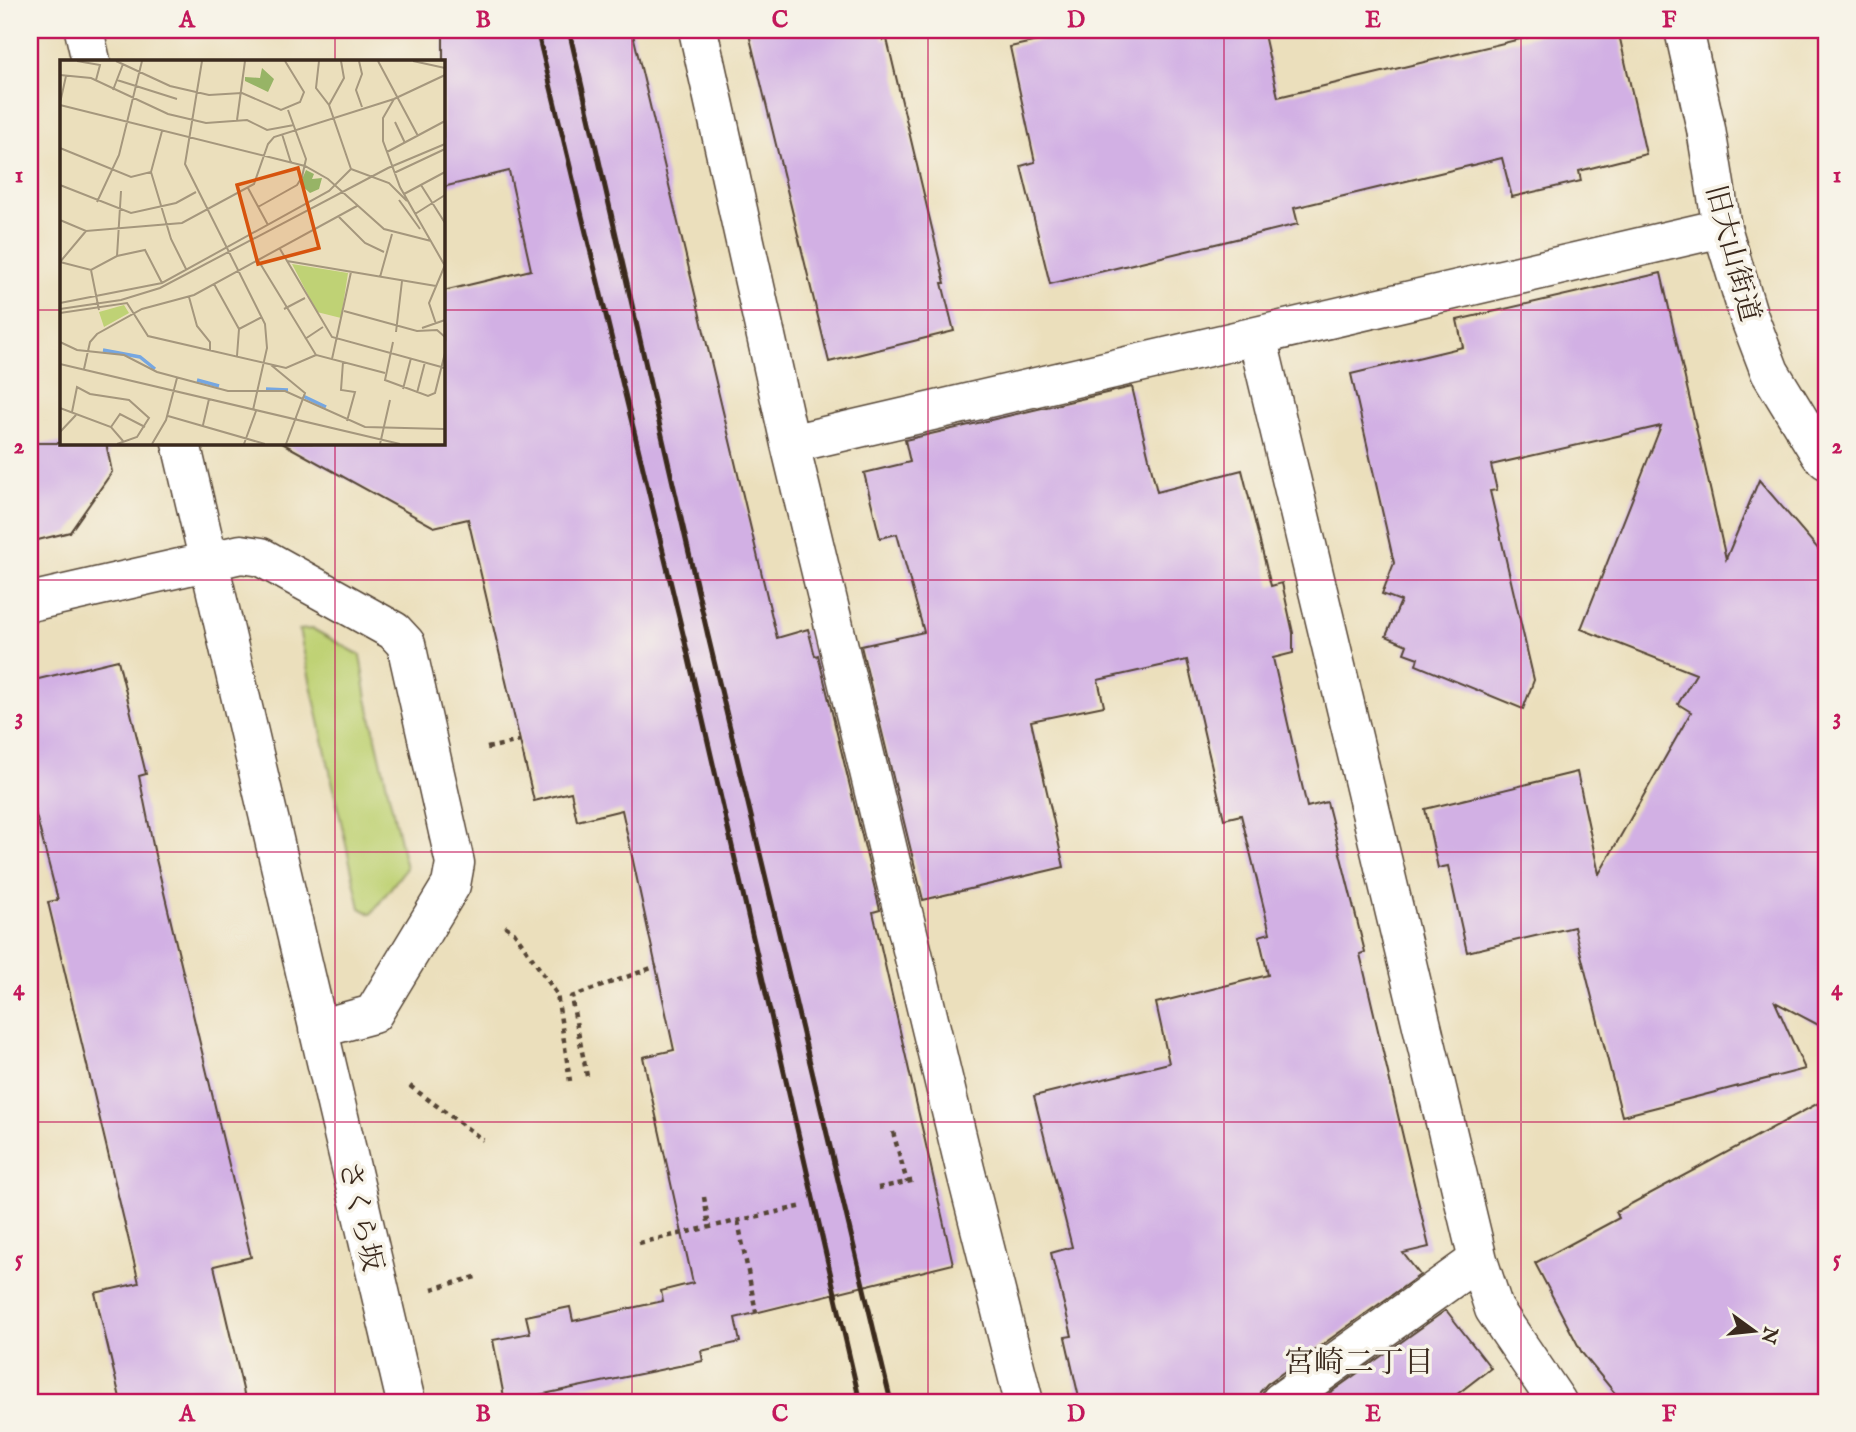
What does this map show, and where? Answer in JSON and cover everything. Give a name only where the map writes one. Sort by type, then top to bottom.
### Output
[{"type":"street","points":[[84,30],[91,60]]},
{"type":"street","points":[[698,30],[790,444],[1024,1402]]},
{"type":"street","name":"旧大山街道","points":[[1684,30],[1706,130],[1722,228],[1749,317],[1770,372],[1826,460]]},
{"type":"street","points":[[790,444],[1722,228]]},
{"type":"street","points":[[1257,336],[1478,1260],[1494,1309],[1557,1402]]},
{"type":"street","name":"さくら坂","points":[[181,444],[405,1402]]},
{"type":"street","points":[[30,602],[208,559],[241,554],[261,557],[394,631],[406,644],[455,863],[451,885],[373,1014],[318,1029]]},
{"type":"street","points":[[1280,1402],[1478,1260]]},
{"type":"path","points":[[488,748],[520,741]]},
{"type":"path","points":[[505,926],[514,932],[557,994],[570,1081]]},
{"type":"path","points":[[587,1076],[571,997],[657,966]]},
{"type":"path","points":[[410,1086],[484,1140]]},
{"type":"path","points":[[893,1132],[907,1182]]},
{"type":"path","points":[[704,1197],[709,1227]]},
{"type":"path","points":[[639,1243],[803,1206]]},
{"type":"path","points":[[738,1221],[756,1312]]},
{"type":"path","points":[[432,1289],[479,1276]]},
{"type":"green space","points":[[313,629],[360,655],[367,699],[406,868],[371,914],[360,908],[299,630]]},
{"type":"building","points":[[443,30],[632,30],[777,638],[808,629],[815,656],[818,655],[880,910],[873,912],[953,1264],[735,1318],[740,1342],[701,1351],[703,1361],[505,1402],[493,1340],[530,1333],[526,1316],[570,1307],[573,1321],[663,1301],[661,1291],[693,1283],[643,1057],[674,1050],[622,810],[577,821],[571,792],[534,801],[468,519],[434,527],[284,444],[444,444],[444,291],[531,270],[509,171],[444,187]]},
{"type":"building","points":[[748,30],[880,30],[883,40],[887,39],[954,331],[829,362]]},
{"type":"building","points":[[1086,30],[1263,30],[1278,97],[1558,30],[1618,30],[1646,154],[1579,171],[1581,181],[1512,197],[1502,158],[1294,208],[1298,224],[1050,284],[1021,166],[1035,162],[1010,47]]},
{"type":"building","points":[[1661,273],[1726,559],[1759,480],[1826,558],[1826,1029],[1775,1002],[1805,1069],[1622,1116],[1574,927],[1467,952],[1448,866],[1438,868],[1425,809],[1577,772],[1599,874],[1691,712],[1678,704],[1696,674],[1581,629],[1661,426],[1491,465],[1497,490],[1490,491],[1534,680],[1523,709],[1416,665],[1418,658],[1404,653],[1407,645],[1386,636],[1401,601],[1382,594],[1394,563],[1351,374],[1463,347],[1457,320]]},
{"type":"building","points":[[1132,387],[1157,492],[1242,470],[1271,586],[1282,583],[1293,633],[1293,653],[1273,658],[1307,807],[1327,802],[1365,952],[1360,954],[1429,1247],[1403,1253],[1420,1275],[1267,1384],[1260,1392],[1258,1402],[1080,1402],[1065,1337],[1072,1336],[1051,1253],[1072,1247],[1034,1096],[1169,1063],[1156,1003],[1268,975],[1259,936],[1270,933],[1241,815],[1224,819],[1187,660],[1098,680],[1104,706],[1031,721],[1064,867],[923,900],[861,646],[924,632],[897,534],[880,538],[864,473],[910,462],[905,440]]},
{"type":"building","points":[[30,443],[106,444],[112,472],[70,532],[30,542]]},
{"type":"building","points":[[118,660],[146,774],[139,776],[155,855],[251,1257],[214,1266],[246,1402],[121,1402],[95,1293],[139,1283],[48,902],[58,900],[30,792],[30,681]]},
{"type":"building","points":[[1826,1099],[1826,1402],[1622,1402],[1582,1353],[1535,1263],[1619,1218],[1616,1212]]},
{"type":"building","points":[[1446,1310],[1491,1368],[1447,1402],[1317,1402]]},
{"type":"railway","points":[[537,30],[685,642],[860,1402]]},
{"type":"railway","points":[[569,30],[708,636],[891,1402]]},
{"type":"district","name":"宮崎二丁目","points":[[1359,1362]]}]
